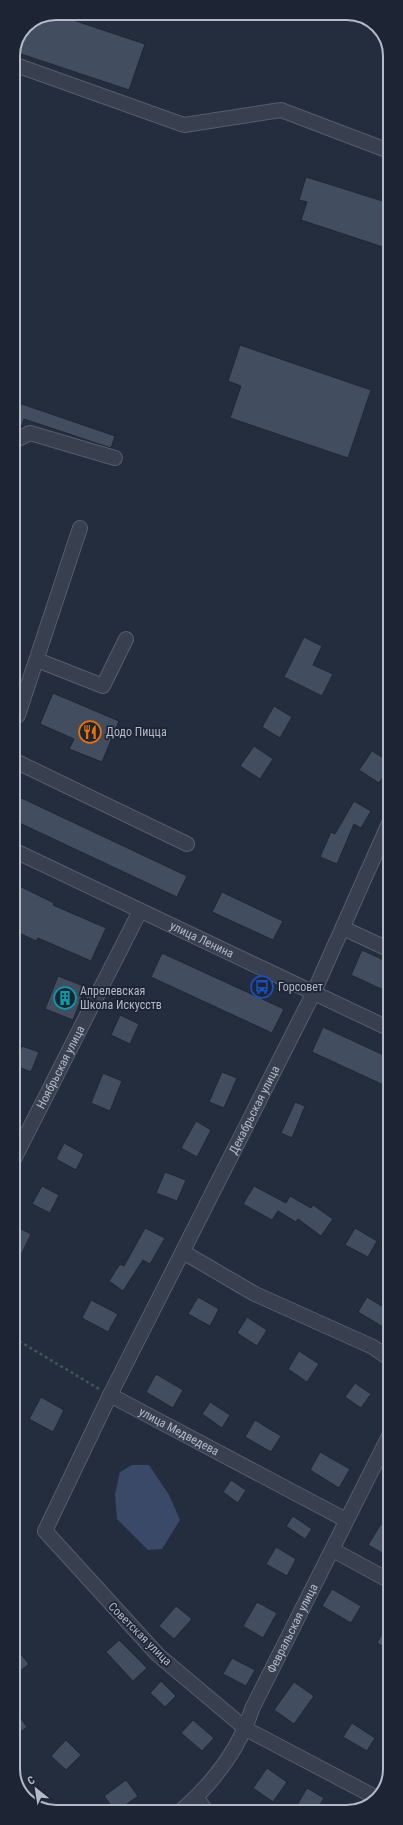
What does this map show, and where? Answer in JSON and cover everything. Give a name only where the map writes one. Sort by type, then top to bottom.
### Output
[{"type":"street","points":[[20,66],[184,125],[281,110],[383,149]]},
{"type":"street","points":[[20,438],[30,433],[115,458]]},
{"type":"street","points":[[20,710],[80,528]]},
{"type":"street","points":[[37,660],[103,686],[126,639]]},
{"type":"street","points":[[20,763],[187,844]]},
{"type":"street","name":"Декабрьская улица","points":[[110,1395],[313,994],[383,837]]},
{"type":"street","name":"улица Ленина","points":[[20,853],[313,994],[383,1026]]},
{"type":"street","name":"Ноябрьская улица","points":[[20,1147],[140,911]]},
{"type":"street","points":[[343,928],[383,947]]},
{"type":"street","points":[[182,1252],[255,1294],[373,1347],[383,1354]]},
{"type":"street","name":"улица Медведева","points":[[110,1395],[346,1520]]},
{"type":"street","name":"Советская улица","points":[[110,1395],[44,1531],[158,1655],[246,1729],[371,1795]]},
{"type":"street","name":"Февральская улица","points":[[188,1805],[226,1764],[246,1729],[252,1709],[383,1448]]},
{"type":"street","points":[[333,1550],[383,1577]]},
{"type":"street","points":[[196,1798],[201,1805]]},
{"type":"path","points":[[20,1342],[110,1395]]},
{"type":"water","points":[[132,1465],[149,1465],[169,1495],[180,1520],[162,1549],[148,1550],[117,1519],[115,1494],[120,1472]]},
{"type":"building","points":[[56,20],[73,20],[145,44],[129,90],[20,54],[23,42],[26,36],[36,26],[42,23]]},
{"type":"building","points":[[306,177],[383,201],[383,247],[301,220],[307,202],[299,200]]},
{"type":"building","points":[[240,345],[371,390],[348,458],[230,418],[241,386],[228,381]]},
{"type":"building","points":[[20,403],[115,436],[111,448],[24,419],[21,428]]},
{"type":"building","points":[[304,637],[322,646],[313,665],[333,674],[322,696],[284,677]]},
{"type":"building","points":[[53,693],[119,721],[102,762],[69,749],[74,739],[40,724]]},
{"type":"building","points":[[274,706],[292,717],[280,738],[262,727]]},
{"type":"building","points":[[254,746],[273,759],[260,779],[240,766]]},
{"type":"building","points":[[372,751],[383,758],[383,777],[379,783],[359,770]]},
{"type":"building","points":[[20,797],[187,876],[177,897],[20,823]]},
{"type":"building","points":[[354,801],[371,811],[361,828],[354,824],[337,864],[320,857],[331,832],[335,834]]},
{"type":"building","points":[[20,886],[54,903],[53,905],[106,928],[91,961],[38,938],[36,941],[20,933]]},
{"type":"building","points":[[222,892],[283,921],[273,940],[212,912]]},
{"type":"building","points":[[362,950],[383,960],[383,990],[351,975]]},
{"type":"building","points":[[162,953],[284,1009],[272,1033],[151,977]]},
{"type":"building","name":"Апрелевская Школа Искусств","points":[[58,976],[86,987],[73,1020],[45,1009]]},
{"type":"building","points":[[120,1015],[139,1024],[130,1044],[111,1035]]},
{"type":"building","points":[[323,1027],[383,1055],[383,1085],[312,1052]]},
{"type":"building","points":[[22,1046],[39,1052],[31,1072],[20,1067],[20,1051]]},
{"type":"building","points":[[222,1072],[237,1078],[224,1108],[209,1102]]},
{"type":"building","points":[[103,1073],[122,1081],[110,1111],[91,1103]]},
{"type":"building","points":[[295,1102],[305,1106],[292,1138],[281,1133]]},
{"type":"building","points":[[196,1121],[211,1130],[197,1157],[181,1148]]},
{"type":"building","points":[[64,1143],[84,1154],[76,1170],[56,1159]]},
{"type":"building","points":[[165,1172],[186,1180],[177,1201],[156,1193]]},
{"type":"building","points":[[42,1186],[59,1195],[50,1213],[32,1204]]},
{"type":"building","points":[[254,1186],[286,1203],[290,1196],[311,1208],[313,1205],[333,1219],[321,1236],[298,1219],[296,1222],[278,1211],[272,1220],[243,1204]]},
{"type":"building","points":[[20,1228],[31,1234],[20,1257]]},
{"type":"building","points":[[145,1228],[165,1238],[150,1264],[143,1260],[123,1291],[109,1281],[120,1264],[124,1266]]},
{"type":"building","points":[[355,1228],[377,1241],[368,1257],[345,1245]]},
{"type":"building","points":[[198,1297],[219,1309],[210,1326],[188,1314]]},
{"type":"building","points":[[367,1297],[383,1307],[383,1327],[358,1312]]},
{"type":"building","points":[[91,1300],[118,1314],[108,1332],[82,1318]]},
{"type":"building","points":[[247,1317],[267,1330],[257,1346],[237,1333]]},
{"type":"building","points":[[299,1351],[319,1364],[307,1382],[288,1369]]},
{"type":"building","points":[[156,1374],[183,1390],[173,1408],[146,1392]]},
{"type":"building","points":[[355,1383],[371,1394],[361,1408],[345,1397]]},
{"type":"building","points":[[41,1397],[64,1410],[53,1432],[29,1419]]},
{"type":"building","points":[[210,1402],[230,1415],[222,1428],[202,1414]]},
{"type":"building","points":[[255,1420],[281,1436],[271,1452],[245,1437]]},
{"type":"building","points":[[320,1452],[350,1469],[339,1488],[310,1470]]},
{"type":"building","points":[[231,1480],[246,1490],[238,1503],[223,1492]]},
{"type":"building","points":[[293,1516],[312,1529],[305,1539],[286,1526]]},
{"type":"building","points":[[381,1524],[383,1525],[383,1553],[368,1545]]},
{"type":"building","points":[[276,1547],[296,1559],[287,1576],[266,1564]]},
{"type":"building","points":[[332,1589],[361,1606],[351,1623],[322,1606]]},
{"type":"building","points":[[257,1602],[277,1613],[263,1638],[243,1626]]},
{"type":"building","points":[[176,1606],[192,1619],[174,1639],[159,1626]]},
{"type":"building","points":[[383,1632],[383,1646],[377,1643]]},
{"type":"building","points":[[119,1640],[147,1668],[133,1681],[106,1652]]},
{"type":"building","points":[[20,1653],[29,1664],[20,1671]]},
{"type":"building","points":[[232,1658],[255,1670],[246,1686],[223,1674]]},
{"type":"building","points":[[161,1681],[176,1696],[165,1707],[150,1693]]},
{"type":"building","points":[[294,1682],[314,1696],[294,1724],[274,1710]]},
{"type":"building","points":[[20,1717],[27,1727],[20,1732]]},
{"type":"building","points":[[193,1720],[214,1738],[202,1751],[181,1733]]},
{"type":"building","points":[[352,1723],[375,1738],[367,1751],[343,1737]]},
{"type":"building","points":[[66,1740],[81,1755],[66,1770],[51,1756]]},
{"type":"building","points":[[267,1768],[287,1782],[273,1802],[253,1788]]},
{"type":"building","points":[[126,1780],[138,1796],[126,1805],[111,1805],[104,1796]]},
{"type":"building","points":[[307,1788],[324,1798],[320,1805],[297,1805]]},
{"type":"place","name":"Додо Пицца","points":[[90,732]]},
{"type":"place","name":"Горсовет","points":[[262,987]]},
{"type":"place","name":"Апрелевская Школа Искусств","points":[[65,998]]}]
